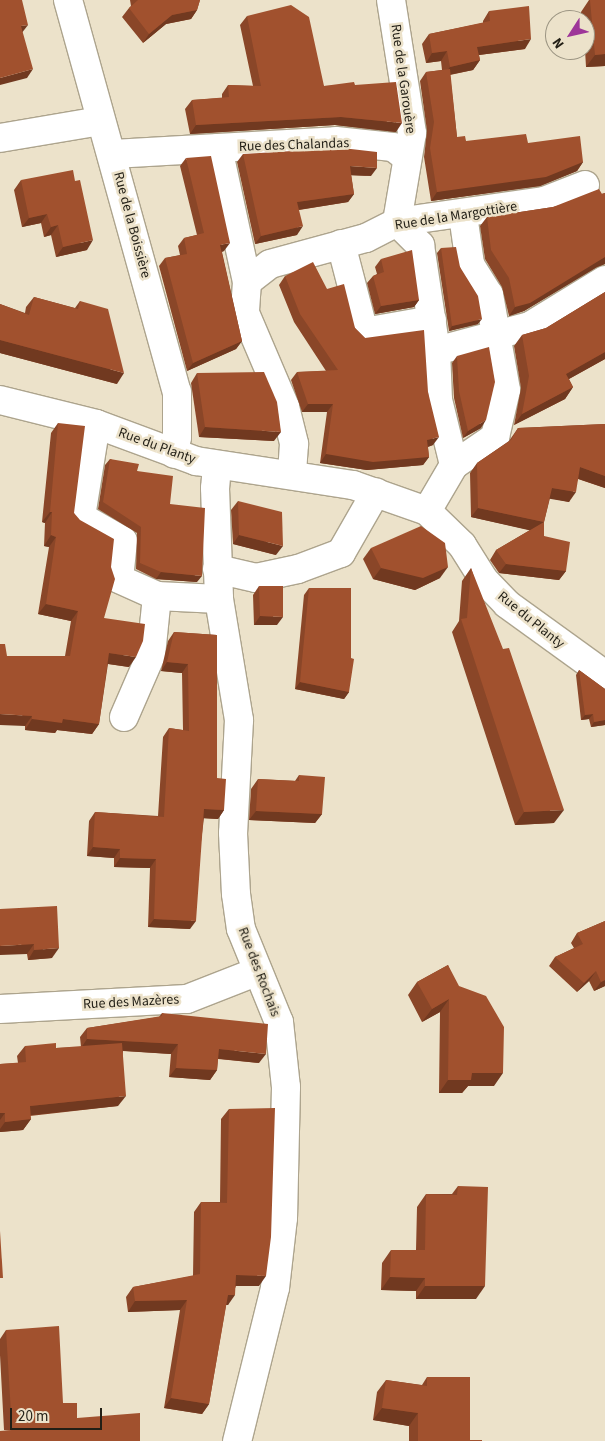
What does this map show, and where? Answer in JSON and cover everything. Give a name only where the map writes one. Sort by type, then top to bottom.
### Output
[{"type":"street","name":"Rue de la Boissière","points":[[68,0],[101,121],[113,154],[177,392],[178,437],[174,454]]},
{"type":"street","name":"Rue de la Garouère","points":[[391,0],[412,133],[407,158]]},
{"type":"street","points":[[0,138],[101,121]]},
{"type":"street","name":"Rue des Chalandas","points":[[113,154],[336,141],[393,147],[407,158]]},
{"type":"street","points":[[218,148],[247,282],[245,313],[285,407],[294,444],[292,474]]},
{"type":"street","points":[[407,158],[398,222],[420,245],[436,351],[438,400],[454,464]]},
{"type":"street","name":"Rue de la Margottière","points":[[247,282],[270,264],[366,238],[398,222],[462,215],[544,201],[585,184]]},
{"type":"street","points":[[427,511],[454,464],[495,437],[506,390],[489,295],[470,264],[462,215]]},
{"type":"street","points":[[341,244],[364,332],[432,320]]},
{"type":"street","points":[[436,351],[496,337],[530,326],[605,280]]},
{"type":"street","name":"Rue du Planty","points":[[0,400],[96,424],[174,454],[217,466],[292,474],[376,492],[427,511],[462,545],[484,580],[507,604],[605,675]]},
{"type":"street","points":[[96,424],[81,517],[123,541],[119,579],[157,596],[219,599],[214,488],[217,466]]},
{"type":"street","points":[[217,569],[256,578],[298,569],[341,553],[376,492]]},
{"type":"street","points":[[124,717],[151,654],[157,596]]},
{"type":"street","name":"Rue des Rochais","points":[[219,599],[239,720],[234,833],[236,894],[241,929],[256,972],[279,1022],[286,1087],[283,1218],[276,1288],[237,1441]]},
{"type":"street","name":"Rue des Mazères","points":[[0,1009],[187,1000],[256,972]]},
{"type":"building","points":[[0,0],[22,0],[28,25],[21,26],[33,69],[0,78]]},
{"type":"building","points":[[138,0],[200,0],[197,10],[172,15],[149,34],[129,8]]},
{"type":"building","points":[[590,0],[605,0],[605,54],[595,55],[595,10],[591,10]]},
{"type":"building","points":[[291,5],[309,17],[324,86],[354,82],[355,85],[396,82],[402,123],[341,117],[196,125],[192,100],[229,97],[228,85],[261,86],[247,16]]},
{"type":"building","points":[[529,6],[531,39],[477,47],[480,60],[450,67],[447,51],[432,53],[429,34],[490,21],[489,11]]},
{"type":"building","points":[[450,69],[457,137],[465,136],[466,141],[526,134],[528,143],[580,136],[583,162],[546,177],[437,192],[430,148],[434,122],[426,72]]},
{"type":"building","points":[[342,148],[377,152],[377,168],[350,166],[354,194],[297,202],[303,226],[261,236],[243,154]]},
{"type":"building","points":[[211,156],[230,243],[220,245],[242,341],[193,363],[165,258],[187,254],[184,238],[204,233],[186,158]]},
{"type":"building","points":[[73,170],[75,181],[80,180],[93,240],[63,247],[58,225],[51,227],[47,214],[29,218],[21,180]]},
{"type":"building","points":[[599,189],[602,194],[605,193],[605,257],[530,303],[515,307],[509,278],[491,250],[487,217],[553,207]]},
{"type":"building","points":[[456,247],[460,267],[478,296],[482,319],[452,326],[441,248]]},
{"type":"building","points":[[412,250],[419,300],[381,306],[373,276],[384,272],[381,259]]},
{"type":"building","points":[[313,262],[327,289],[344,284],[355,328],[365,338],[424,330],[428,392],[439,437],[427,440],[429,457],[373,462],[326,454],[333,404],[308,404],[297,372],[338,370],[300,314],[285,276]]},
{"type":"building","points":[[605,292],[605,352],[566,374],[573,387],[522,414],[529,376],[522,335],[546,328]]},
{"type":"building","points":[[34,297],[78,309],[80,301],[108,309],[124,373],[0,340],[0,304],[29,315]]},
{"type":"building","points":[[489,347],[495,382],[486,420],[468,431],[459,391],[457,356]]},
{"type":"building","points":[[264,372],[277,402],[281,432],[205,427],[197,373]]},
{"type":"building","points":[[58,423],[85,426],[74,513],[80,520],[114,539],[111,567],[115,579],[104,618],[145,624],[143,641],[136,657],[109,653],[99,724],[63,719],[62,723],[32,719],[32,716],[0,714],[0,644],[5,644],[7,656],[70,656],[78,611],[46,604],[56,537],[51,535],[52,512],[50,512]]},
{"type":"building","points":[[605,424],[605,476],[580,467],[576,492],[552,488],[544,522],[478,508],[477,463],[511,440],[518,428]]},
{"type":"building","points":[[110,459],[139,464],[137,471],[173,476],[170,504],[205,508],[202,576],[161,572],[140,563],[141,527],[103,502]]},
{"type":"building","points":[[238,501],[282,512],[283,546],[239,535]]},
{"type":"building","points":[[544,522],[544,536],[570,542],[566,571],[506,564],[496,550]]},
{"type":"building","points":[[421,526],[445,543],[448,567],[423,578],[381,568],[371,548]]},
{"type":"building","points":[[471,568],[503,649],[509,648],[564,810],[524,812],[461,619],[467,618]]},
{"type":"building","points":[[259,586],[283,586],[283,617],[260,616]]},
{"type":"building","points":[[309,588],[351,588],[351,658],[354,659],[349,692],[300,682]]},
{"type":"building","points":[[174,632],[217,635],[217,778],[226,779],[224,810],[204,809],[196,921],[154,919],[156,859],[120,858],[120,849],[93,847],[95,812],[164,817],[169,728],[189,731],[188,664],[167,662]]},
{"type":"building","points":[[579,670],[605,689],[605,720],[594,722],[593,714],[585,715]]},
{"type":"building","points":[[299,775],[325,777],[322,814],[256,811],[258,779],[299,781]]},
{"type":"building","points":[[57,906],[59,948],[34,950],[34,944],[0,946],[0,909]]},
{"type":"building","points":[[605,921],[605,980],[601,982],[596,971],[584,983],[555,957],[583,944],[577,933]]},
{"type":"building","points":[[448,965],[459,986],[486,996],[504,1027],[503,1073],[472,1073],[471,1080],[448,1080],[449,999],[432,1009],[417,982]]},
{"type":"building","points":[[162,1013],[268,1024],[266,1054],[219,1049],[217,1070],[176,1068],[178,1044],[87,1039],[87,1028],[162,1016]]},
{"type":"building","points":[[56,1043],[56,1048],[122,1043],[126,1096],[30,1106],[31,1119],[5,1122],[5,1113],[0,1113],[0,1064],[26,1062],[25,1046]]},
{"type":"building","points":[[275,1108],[271,1237],[266,1276],[236,1275],[235,1295],[228,1295],[209,1404],[171,1398],[187,1300],[135,1301],[133,1287],[200,1274],[201,1202],[227,1203],[229,1109]]},
{"type":"building","points":[[458,1186],[488,1187],[485,1286],[425,1286],[425,1278],[390,1277],[391,1250],[425,1250],[426,1194],[457,1195]]},
{"type":"building","points":[[0,1231],[3,1278],[0,1278]]},
{"type":"building","points":[[59,1326],[63,1403],[77,1403],[77,1418],[140,1413],[140,1441],[0,1441],[0,1431],[12,1430],[6,1330]]},
{"type":"building","points":[[427,1377],[470,1377],[470,1440],[482,1441],[418,1441],[418,1413],[382,1408],[386,1380],[427,1386]]}]
